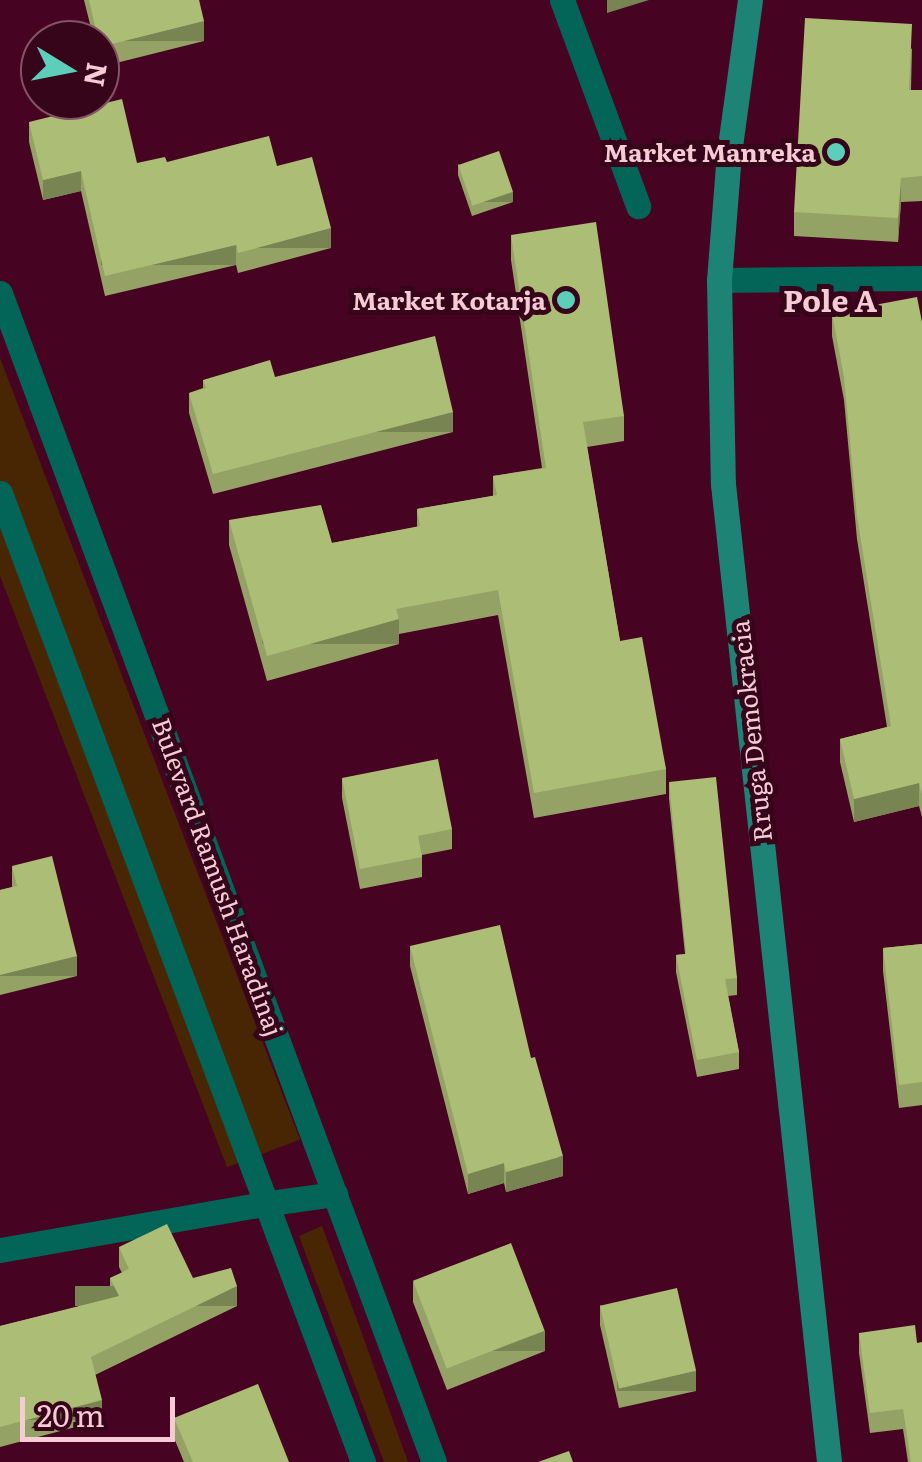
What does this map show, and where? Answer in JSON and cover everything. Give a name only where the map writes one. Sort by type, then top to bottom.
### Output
[{"type":"main road","name":"Rruga Demokracia","points":[[750,0],[729,153],[719,280],[724,484],[829,1462]]},
{"type":"street","points":[[562,0],[638,206]]},
{"type":"street","points":[[719,280],[922,278]]},
{"type":"street","name":"Bulevard Ramush Haradinaj","points":[[0,293],[434,1462]]},
{"type":"street","points":[[0,492],[263,1204],[363,1462]]},
{"type":"street","points":[[0,1250],[336,1194]]},
{"type":"shaded area","points":[[0,358],[300,1139],[227,1167],[0,576]]},
{"type":"shaded area","points":[[322,1226],[408,1462],[384,1462],[299,1236]]},
{"type":"building","points":[[89,0],[199,0],[204,21],[120,42],[120,20],[94,20]]},
{"type":"building","points":[[805,18],[912,24],[909,90],[922,90],[922,176],[901,178],[898,218],[794,212]]},
{"type":"building","points":[[120,99],[137,163],[165,157],[167,162],[269,136],[277,166],[312,157],[331,228],[238,253],[236,245],[105,276],[81,171],[43,180],[29,122],[120,120]]},
{"type":"building","points":[[499,151],[513,192],[472,206],[458,165]]},
{"type":"building","points":[[596,222],[624,416],[583,422],[620,641],[642,637],[666,769],[534,793],[498,590],[396,609],[399,619],[267,656],[229,520],[321,505],[332,543],[420,526],[417,509],[497,495],[493,476],[546,468],[511,235]]},
{"type":"building","points":[[917,297],[922,322],[922,794],[919,783],[854,799],[840,739],[891,726],[857,516],[844,377],[832,313]]},
{"type":"building","points":[[435,336],[453,412],[213,474],[189,393],[206,388],[203,380],[270,360],[275,377]]},
{"type":"building","points":[[438,759],[452,829],[418,836],[422,857],[360,869],[342,778]]},
{"type":"building","points":[[716,777],[737,978],[725,979],[739,1052],[697,1060],[676,955],[686,954],[669,782]]},
{"type":"building","points":[[52,856],[77,956],[0,975],[0,890],[17,886],[12,866]]},
{"type":"building","points":[[500,925],[531,1058],[535,1057],[563,1156],[506,1172],[504,1163],[468,1174],[410,946]]},
{"type":"building","points":[[922,944],[922,1082],[899,1085],[883,948]]},
{"type":"building","points":[[167,1224],[193,1278],[231,1268],[237,1286],[91,1357],[102,1400],[0,1427],[0,1326],[119,1296],[110,1278],[129,1269],[119,1247]]},
{"type":"building","points":[[511,1243],[545,1331],[447,1368],[413,1281]]},
{"type":"building","points":[[677,1288],[696,1371],[619,1389],[600,1306]]},
{"type":"building","points":[[915,1325],[917,1343],[922,1342],[922,1462],[911,1462],[903,1409],[870,1413],[859,1333]]},
{"type":"building","points":[[258,1384],[289,1462],[193,1462],[174,1418]]},
{"type":"building","points":[[569,1451],[573,1462],[538,1462]]},
{"type":"place","name":"Market Manreka","points":[[836,152]]},
{"type":"place","name":"Market Kotarja","points":[[566,300]]},
{"type":"district","name":"Pole A","points":[[830,299]]}]
